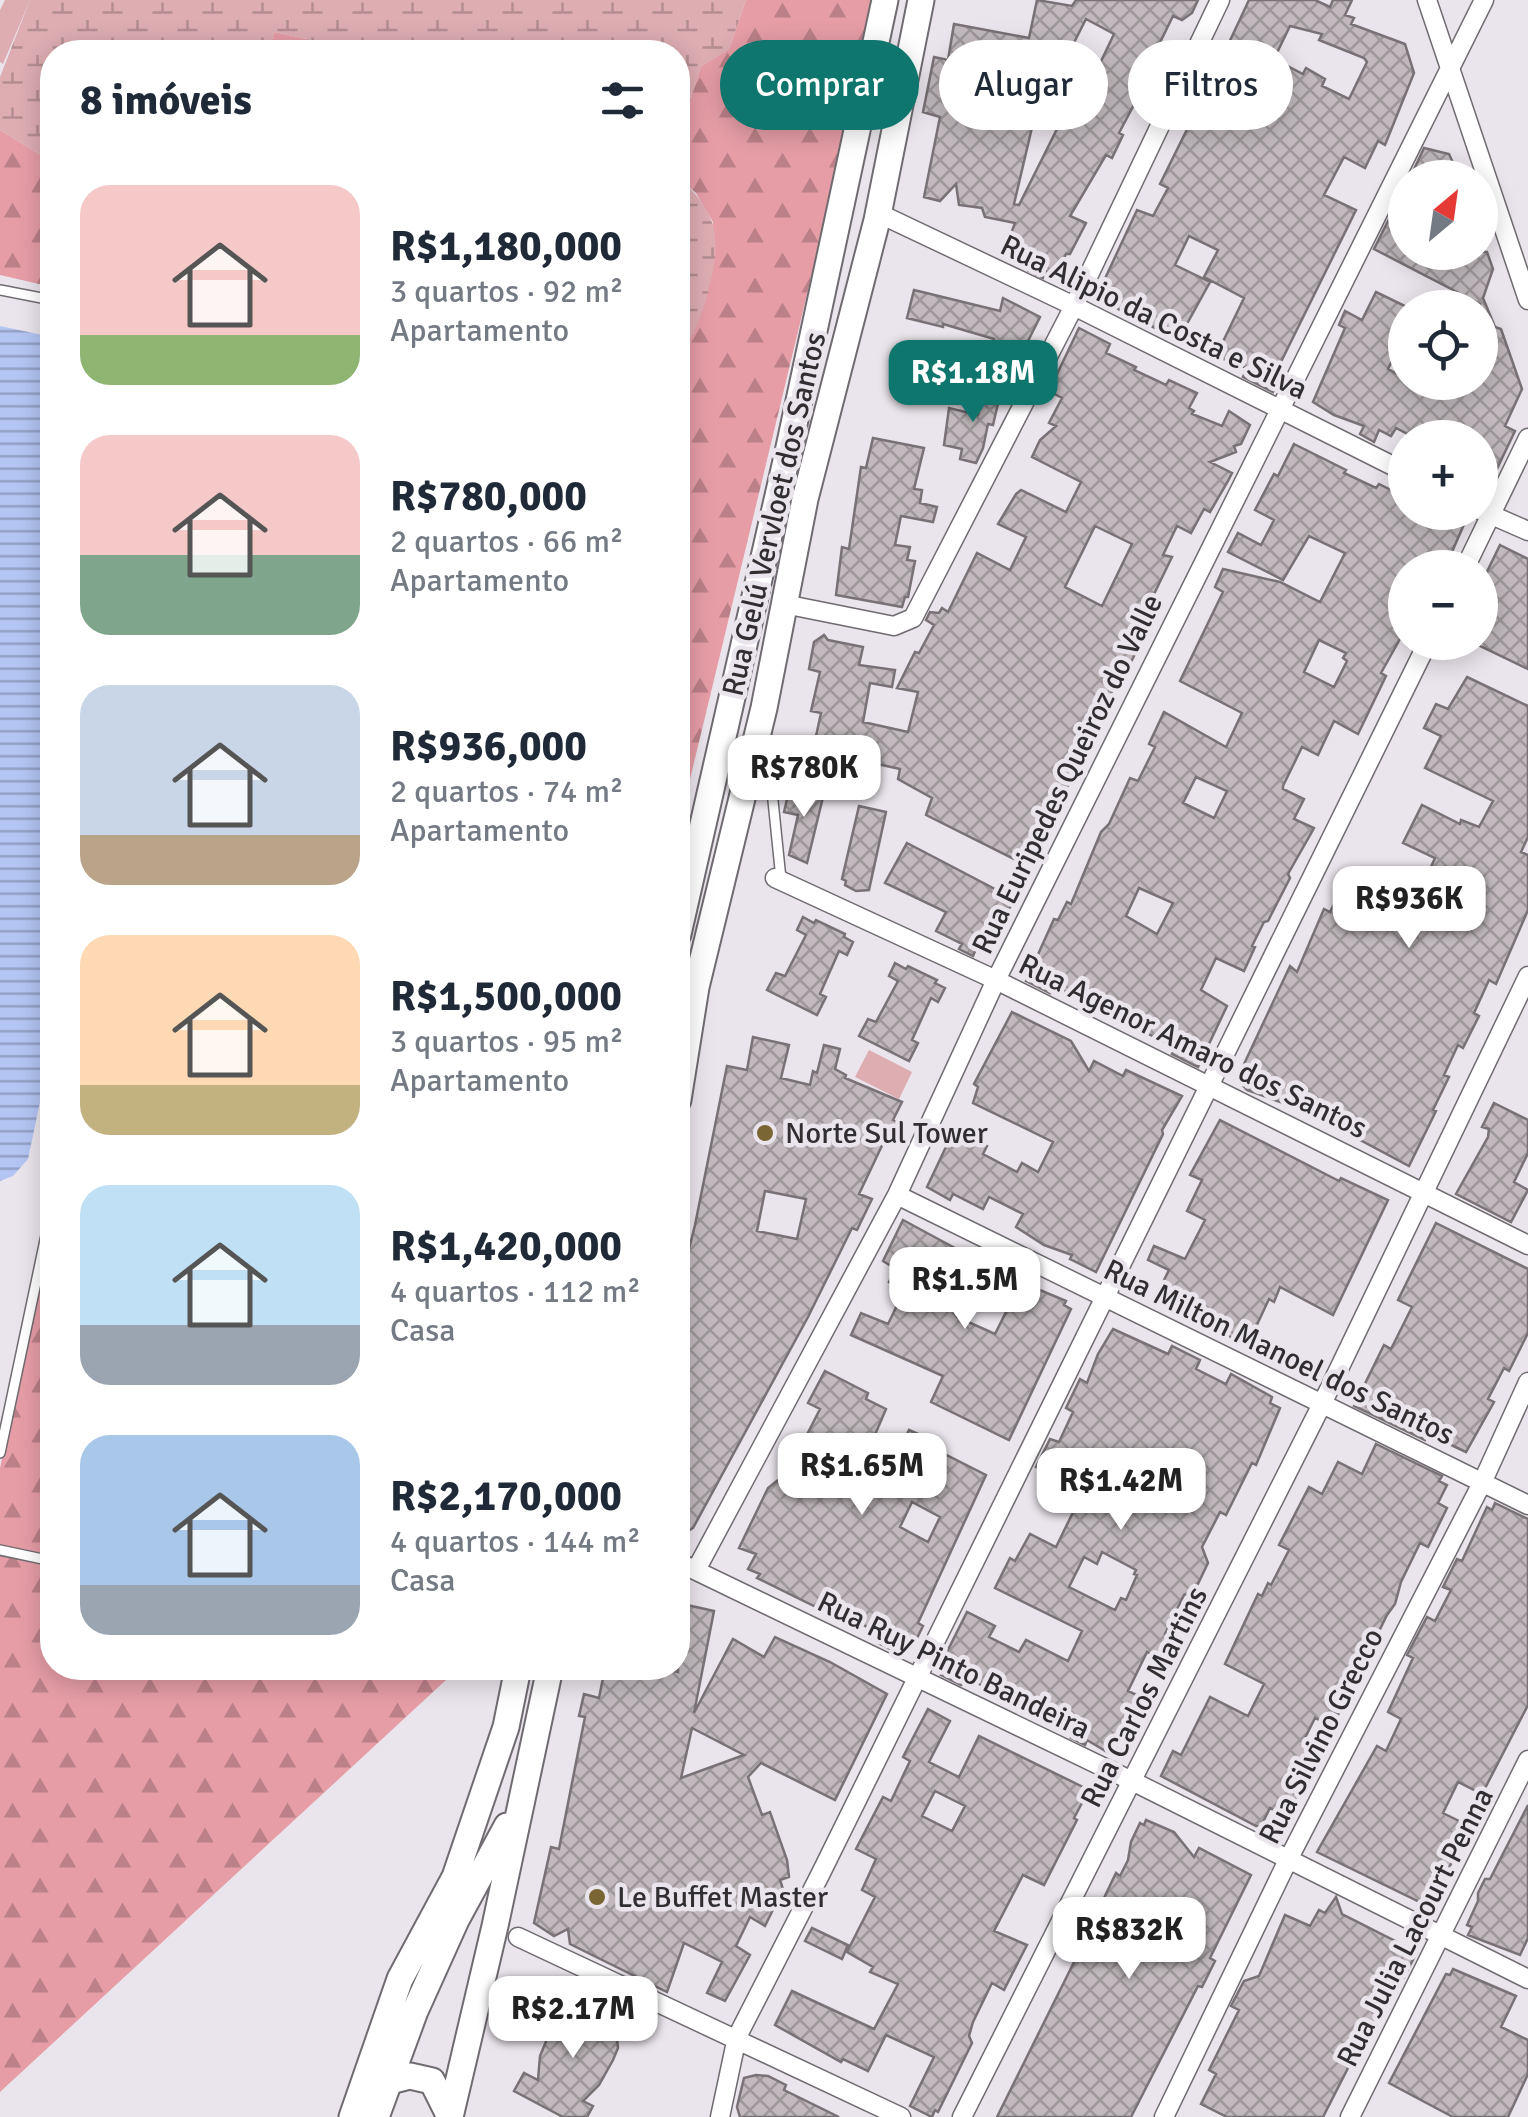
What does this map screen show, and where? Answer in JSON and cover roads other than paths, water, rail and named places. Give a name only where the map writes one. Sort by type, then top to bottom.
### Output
[{"type":"main road","name":"Rua Gelú Vervloet dos Santos","points":[[690,881],[784,470],[884,0]]},
{"type":"main road","name":"Rua Gelú Vervloet dos Santos","points":[[690,1025],[750,768],[805,499],[878,213],[922,0]]},
{"type":"main road","points":[[352,2117],[400,1979],[456,1877],[506,1727],[516,1680]]},
{"type":"main road","points":[[450,2117],[547,1680]]},
{"type":"main road","points":[[376,2117],[415,2011],[456,1920],[522,1799]]},
{"type":"main road","points":[[361,2090],[410,2076],[432,2081],[450,2117]]},
{"type":"street","points":[[784,604],[894,626],[913,618],[1074,306],[1220,0]]},
{"type":"street","points":[[1427,0],[1528,300]]},
{"type":"street","name":"Rua Euripedes Queiroz do Valle","points":[[696,1570],[897,1195],[996,980],[1484,0]]},
{"type":"street","name":"Rua Alipio da Costa e Silva","points":[[878,213],[1388,464]]},
{"type":"street","points":[[1498,490],[1528,438]]},
{"type":"street","points":[[1498,518],[1528,531]]},
{"type":"street","points":[[720,2117],[736,2038],[1419,660]]},
{"type":"street","name":"Rua Agenor Amaro dos Santos","points":[[778,880],[996,980],[1528,1245]]},
{"type":"street","name":"Rua Carlos Martins","points":[[962,2117],[1322,1404],[1528,976]]},
{"type":"street","name":"Rua Milton Manoel dos Santos","points":[[897,1195],[1528,1505]]},
{"type":"street","name":"Rua Silvino Grecco","points":[[1164,2117],[1288,1860],[1482,1483],[1528,1382]]},
{"type":"street","name":"Rua Ruy Pinto Bandeira","points":[[690,1567],[1132,1781],[1528,1979]]},
{"type":"street","name":"Rua Julia Lacourt Penna","points":[[1350,2117],[1528,1760]]},
{"type":"street","points":[[518,1936],[694,2026],[736,2038],[901,2117]]},
{"type":"lane","points":[[0,290],[40,298]]},
{"type":"lane","points":[[750,768],[770,783],[778,880]]},
{"type":"lane","points":[[0,1453],[40,1263]]},
{"type":"lane","points":[[0,1550],[40,1558]]},
{"type":"water","points":[[0,326],[40,334],[40,1102],[28,1159],[13,1176],[0,1181]]},
{"type":"place","name":"Norte Sul Tower","points":[[765,1133]]},
{"type":"place","name":"Le Buffet Master","points":[[597,1897]]}]
